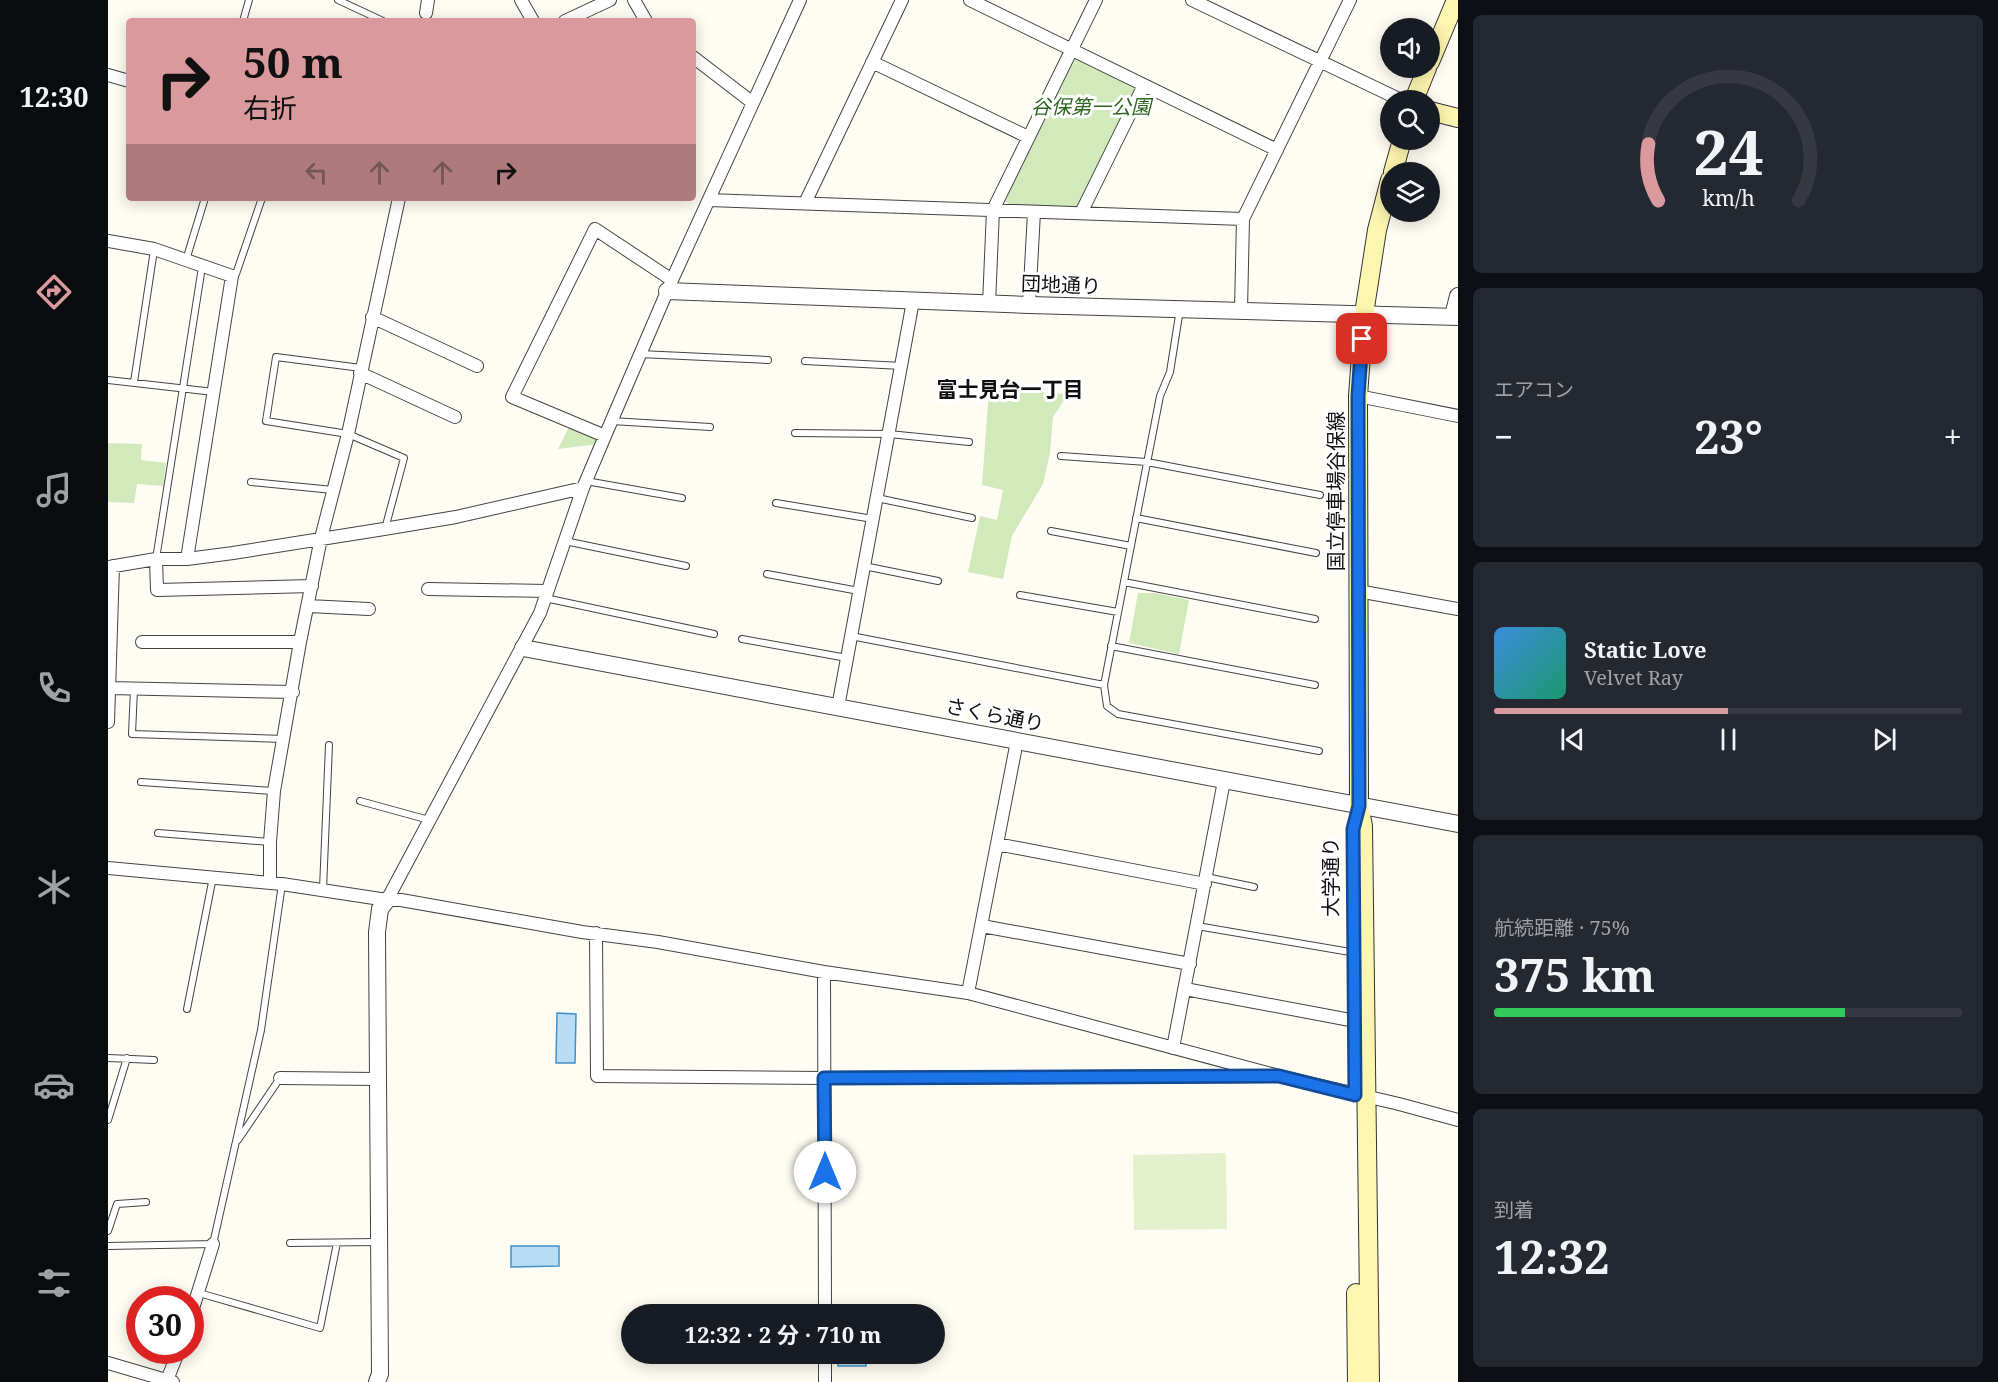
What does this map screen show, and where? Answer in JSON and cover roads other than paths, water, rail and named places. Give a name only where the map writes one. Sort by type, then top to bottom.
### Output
[{"type":"main road","points":[[1440,38],[1456,0]]},
{"type":"main road","points":[[1440,114],[1458,118]]},
{"type":"main road","name":"国立停車場谷保線","points":[[1359,806],[1358,396],[1364,314],[1380,218]]},
{"type":"main road","name":"大学通り","points":[[1357,1382],[1360,954],[1364,826],[1359,806]]},
{"type":"main road","name":"大学通り","points":[[1360,1096],[1370,1382]]},
{"type":"street","points":[[425,17],[428,0]]},
{"type":"street","points":[[521,0],[531,18]]},
{"type":"street","points":[[571,18],[610,0]]},
{"type":"street","points":[[634,0],[644,18]]},
{"type":"street","points":[[377,1382],[380,1374],[377,932],[380,909],[431,820],[540,613],[604,435],[800,0]]},
{"type":"street","points":[[805,203],[902,0]]},
{"type":"street","points":[[970,0],[1277,150]]},
{"type":"street","points":[[989,303],[993,210],[1096,0]]},
{"type":"street","points":[[1192,0],[1380,90]]},
{"type":"street","points":[[1241,310],[1243,219],[1348,1]]},
{"type":"street","points":[[696,59],[753,103]]},
{"type":"street","points":[[872,62],[1028,137]]},
{"type":"street","points":[[108,75],[126,80]]},
{"type":"street","points":[[1081,213],[1144,85]]},
{"type":"street","points":[[709,200],[1243,219]]},
{"type":"street","points":[[276,883],[270,842],[274,791],[285,739],[300,642],[321,538],[348,434],[399,201]]},
{"type":"street","points":[[1029,305],[1034,212]]},
{"type":"street","points":[[604,435],[512,398],[595,229],[670,285]]},
{"type":"street","points":[[108,241],[154,249],[232,276],[187,559]]},
{"type":"street","name":"団地通り","points":[[670,285],[913,301],[1455,316]]},
{"type":"street","points":[[1455,316],[1458,296]]},
{"type":"street","points":[[838,707],[913,301]]},
{"type":"street","points":[[372,317],[477,366]]},
{"type":"street","points":[[361,371],[455,417]]},
{"type":"street","points":[[1358,396],[1458,416]]},
{"type":"street","points":[[108,722],[110,567],[156,559],[187,559],[456,517],[585,485]]},
{"type":"street","points":[[156,559],[158,590],[312,586]]},
{"type":"street","points":[[428,589],[546,594]]},
{"type":"street","points":[[1358,591],[1458,609]]},
{"type":"street","points":[[308,606],[369,609]]},
{"type":"street","points":[[142,642],[300,642]]},
{"type":"street","name":"さくら通り","points":[[523,648],[1458,824]]},
{"type":"street","points":[[110,688],[293,692]]},
{"type":"street","points":[[969,993],[1017,741]]},
{"type":"street","points":[[1173,1047],[1224,781]]},
{"type":"street","points":[[997,844],[1205,880]]},
{"type":"street","points":[[108,868],[276,883],[400,900],[824,972],[969,993],[1279,1076],[1458,1120]]},
{"type":"street","points":[[982,926],[1190,964]]},
{"type":"street","points":[[596,933],[597,1076],[824,1078],[1279,1076]]},
{"type":"street","points":[[824,972],[825,1304]]},
{"type":"street","points":[[1185,989],[1360,1022]]},
{"type":"street","points":[[280,1078],[377,1079]]},
{"type":"street","points":[[201,1286],[213,1244]]},
{"type":"street","points":[[108,1363],[170,1381],[175,1364]]},
{"type":"street","points":[[825,1364],[825,1382]]},
{"type":"lane","points":[[244,18],[249,0]]},
{"type":"lane","points":[[338,0],[377,18]]},
{"type":"lane","points":[[186,260],[204,201]]},
{"type":"lane","points":[[232,276],[236,274],[261,201]]},
{"type":"lane","points":[[134,382],[154,249]]},
{"type":"lane","points":[[156,559],[202,267]]},
{"type":"lane","points":[[1180,309],[1170,372],[1161,390],[1111,646],[1104,685],[1107,706],[1118,714],[1318,751]]},
{"type":"lane","points":[[640,354],[768,360]]},
{"type":"lane","points":[[361,371],[276,357],[266,421],[348,434],[404,458],[384,529]]},
{"type":"lane","points":[[805,362],[902,366]]},
{"type":"lane","points":[[108,380],[213,392]]},
{"type":"lane","points":[[611,421],[710,427]]},
{"type":"lane","points":[[795,433],[889,435],[969,442]]},
{"type":"lane","points":[[1061,456],[1147,462],[1320,495]]},
{"type":"lane","points":[[250,482],[333,490]]},
{"type":"lane","points":[[585,485],[682,498]]},
{"type":"lane","points":[[877,498],[972,518]]},
{"type":"lane","points":[[776,503],[873,519]]},
{"type":"lane","points":[[1136,518],[1316,553]]},
{"type":"lane","points":[[1051,531],[1131,546]]},
{"type":"lane","points":[[565,541],[686,566]]},
{"type":"lane","points":[[864,566],[938,581]]},
{"type":"lane","points":[[767,574],[859,591]]},
{"type":"lane","points":[[1124,582],[1315,619]]},
{"type":"lane","points":[[546,594],[714,634]]},
{"type":"lane","points":[[1020,595],[1118,612]]},
{"type":"lane","points":[[850,636],[1104,685]]},
{"type":"lane","points":[[742,639],[847,658]]},
{"type":"lane","points":[[1111,646],[1315,685]]},
{"type":"lane","points":[[134,689],[132,734],[285,739]]},
{"type":"lane","points":[[323,889],[330,745]]},
{"type":"lane","points":[[141,782],[274,791]]},
{"type":"lane","points":[[360,801],[431,820]]},
{"type":"lane","points":[[158,833],[270,842]]},
{"type":"lane","points":[[188,1009],[213,877]]},
{"type":"lane","points":[[1205,880],[1254,887]]},
{"type":"lane","points":[[108,1246],[213,1244],[261,1030],[276,883]]},
{"type":"lane","points":[[1197,926],[1360,954]]},
{"type":"lane","points":[[108,1058],[154,1060]]},
{"type":"lane","points":[[108,1120],[127,1058]]},
{"type":"lane","points":[[236,1143],[280,1078]]},
{"type":"lane","points":[[108,1231],[117,1204],[146,1202]]},
{"type":"lane","points":[[290,1243],[378,1242]]},
{"type":"lane","points":[[204,1294],[320,1329],[337,1243]]},
{"type":"water","points":[[557,1013],[576,1014],[575,1063],[556,1063]]},
{"type":"water","points":[[511,1246],[559,1246],[559,1266],[511,1267]]},
{"type":"water","points":[[838,1364],[866,1364],[866,1366],[838,1366]]},
{"type":"district","name":"富士見台一丁目","points":[[1010,390]]},
{"type":"park label","name":"谷保第一公園","points":[[1091,107]]}]
